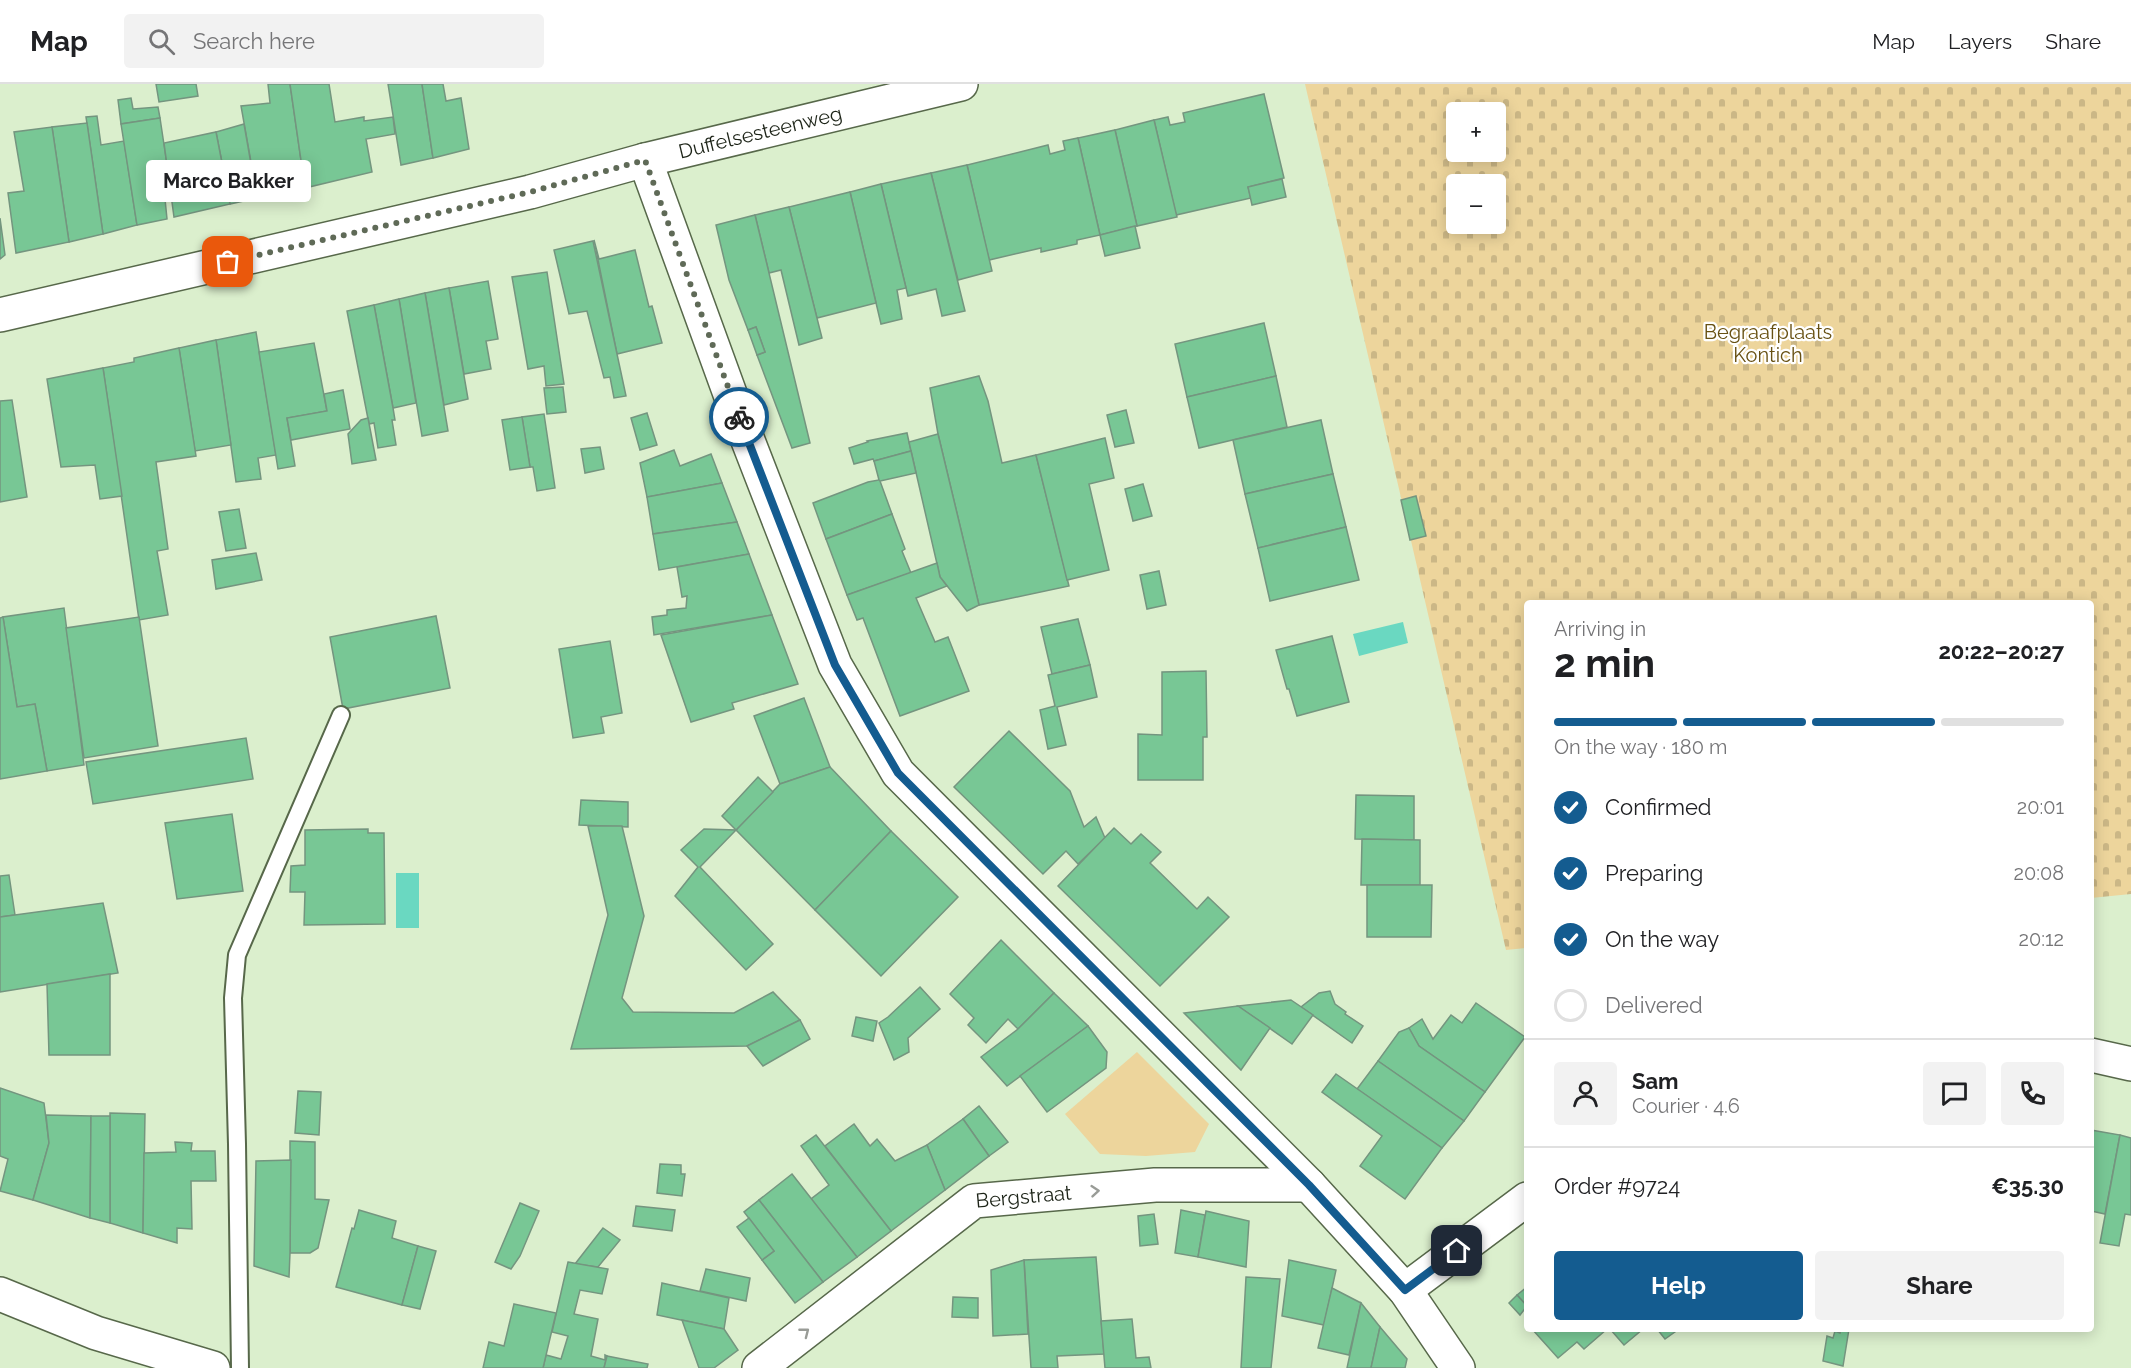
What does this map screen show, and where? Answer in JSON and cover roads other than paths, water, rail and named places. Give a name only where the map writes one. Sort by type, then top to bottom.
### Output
[{"type":"street","name":"Duffelsesteenweg","points":[[0,315],[530,192],[645,160],[961,84]]},
{"type":"street","points":[[645,160],[733,402],[835,665],[898,773],[1309,1185],[1405,1290],[1458,1368]]},
{"type":"street","points":[[2094,1056],[2131,1064]]},
{"type":"street","name":"Bergstraat","points":[[759,1368],[974,1201],[1155,1185],[1309,1185]]},
{"type":"street","points":[[1405,1290],[1524,1200]]},
{"type":"street","points":[[0,1294],[96,1333],[213,1368]]},
{"type":"street","points":[[0,1315],[96,1333]]},
{"type":"lane","points":[[240,1368],[237,1144],[232,998],[237,955],[341,715]]},
{"type":"water","points":[[1403,622],[1408,643],[1359,656],[1353,634]]},
{"type":"water","points":[[396,873],[419,873],[419,928],[396,928]]},
{"type":"place","name":"Marco Bakker","points":[[228,262]]},
{"type":"park label","name":"Begraafplaats Kontich","points":[[1768,344]]}]
